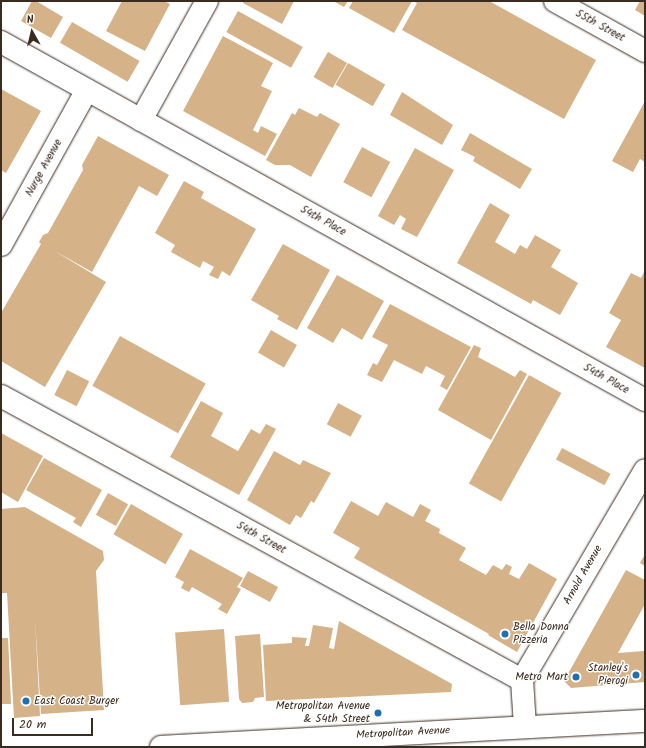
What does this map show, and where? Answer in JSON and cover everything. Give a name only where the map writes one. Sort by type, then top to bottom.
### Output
[{"type":"street","points":[[141,120],[207,1]]},
{"type":"street","name":"55th Street","points":[[555,1],[645,51]]},
{"type":"street","name":"54th Place","points":[[1,42],[645,400]]},
{"type":"street","name":"Nurge Avenue","points":[[1,245],[87,90]]},
{"type":"street","name":"54th Street","points":[[1,396],[522,680]]},
{"type":"street","name":"Arnold Avenue","points":[[522,680],[645,470]]},
{"type":"street","points":[[522,680],[525,727]]},
{"type":"street","name":"Metropolitan Avenue","points":[[161,747],[645,721]]},
{"type":"building","points":[[32,1],[36,1],[63,17],[51,38],[21,21]]},
{"type":"building","points":[[122,1],[164,1],[170,4],[145,51],[106,31]]},
{"type":"building","points":[[243,1],[294,1],[282,24],[243,3]]},
{"type":"building","points":[[333,1],[348,1],[344,7]]},
{"type":"building","points":[[353,1],[412,1],[394,33],[349,8]]},
{"type":"building","points":[[413,1],[489,1],[596,60],[564,119],[402,30],[417,3]]},
{"type":"building","points":[[640,1],[645,1],[645,16],[635,10]]},
{"type":"building","points":[[238,11],[303,47],[291,68],[226,32]]},
{"type":"building","points":[[72,22],[140,61],[128,82],[60,43]]},
{"type":"building","points":[[223,36],[273,63],[261,86],[272,91],[253,130],[258,133],[261,126],[277,134],[265,156],[183,111]]},
{"type":"building","points":[[328,52],[347,63],[333,88],[314,77]]},
{"type":"building","points":[[348,63],[385,84],[373,106],[336,85]]},
{"type":"building","points":[[1,89],[41,111],[6,173],[1,170]]},
{"type":"building","points":[[402,92],[453,125],[442,145],[390,115]]},
{"type":"building","points":[[645,101],[645,162],[640,159],[633,172],[612,161]]},
{"type":"building","points":[[299,108],[317,117],[320,113],[340,124],[311,177],[290,165],[275,165],[266,160],[292,113],[295,115]]},
{"type":"building","points":[[470,133],[532,169],[520,189],[473,161],[475,157],[461,150]]},
{"type":"building","points":[[98,136],[169,175],[157,196],[139,186],[92,272],[53,250],[106,282],[45,387],[1,361],[1,313],[41,244],[39,242],[43,235],[48,233],[83,170],[82,165]]},
{"type":"building","points":[[362,147],[390,162],[371,197],[343,182]]},
{"type":"building","points":[[415,148],[454,170],[417,237],[401,229],[406,219],[400,215],[394,225],[378,216]]},
{"type":"building","points":[[184,181],[204,192],[201,198],[256,229],[230,276],[222,271],[218,279],[209,275],[214,267],[203,261],[200,268],[171,252],[175,245],[155,233]]},
{"type":"building","points":[[490,203],[510,215],[495,242],[515,254],[520,245],[527,249],[535,235],[561,250],[551,267],[578,283],[560,315],[533,300],[531,304],[457,263]]},
{"type":"building","points":[[283,244],[330,270],[297,330],[277,319],[279,316],[251,300]]},
{"type":"building","points":[[645,270],[645,368],[606,347],[621,320],[609,313],[631,273],[641,278]]},
{"type":"building","points":[[337,275],[384,301],[362,340],[342,328],[333,343],[307,328]]},
{"type":"building","points":[[390,304],[471,347],[447,390],[440,386],[445,376],[426,366],[422,374],[394,360],[382,382],[367,375],[373,363],[377,365],[388,345],[372,337]]},
{"type":"building","points":[[271,330],[297,345],[284,368],[258,353]]},
{"type":"building","points":[[120,336],[206,384],[178,433],[92,386]]},
{"type":"building","points":[[474,345],[481,348],[478,357],[515,377],[520,370],[527,374],[491,440],[438,410]]},
{"type":"building","points":[[67,370],[89,381],[77,406],[54,395]]},
{"type":"building","points":[[529,375],[561,393],[501,501],[469,483]]},
{"type":"building","points":[[201,401],[223,413],[211,436],[238,451],[251,429],[260,434],[266,424],[276,429],[239,495],[170,457]]},
{"type":"building","points":[[338,403],[362,416],[351,437],[327,424]]},
{"type":"building","points":[[1,433],[43,456],[18,502],[1,492]]},
{"type":"building","points":[[562,448],[611,474],[604,485],[556,459]]},
{"type":"building","points":[[274,451],[300,465],[303,460],[331,473],[314,503],[311,501],[301,518],[296,515],[290,525],[247,500]]},
{"type":"building","points":[[44,458],[102,490],[81,527],[73,522],[76,518],[26,490]]},
{"type":"building","points":[[108,493],[128,504],[116,526],[96,515]]},
{"type":"building","points":[[351,501],[378,516],[386,502],[413,517],[420,504],[431,510],[425,521],[440,529],[439,533],[466,548],[459,560],[486,575],[493,565],[502,570],[506,564],[512,567],[509,574],[519,579],[529,563],[557,579],[517,652],[488,635],[489,634],[354,558],[360,548],[333,533]]},
{"type":"building","points":[[131,504],[183,534],[165,564],[114,534]]},
{"type":"building","points":[[25,507],[103,551],[104,560],[96,571],[104,710],[41,714],[35,619],[40,716],[14,718],[7,593],[1,593],[1,509]]},
{"type":"building","points":[[190,549],[243,578],[237,587],[241,589],[227,614],[218,609],[222,604],[192,587],[189,592],[181,588],[184,582],[175,577]]},
{"type":"building","points":[[645,554],[645,566],[640,563]]},
{"type":"building","points":[[626,570],[645,580],[645,604],[618,653],[644,651],[645,682],[571,688],[564,681]]},
{"type":"building","points":[[248,571],[278,587],[270,602],[240,586]]},
{"type":"building","points":[[339,621],[452,684],[451,692],[266,701],[263,645],[292,643],[292,637],[307,638],[305,646],[309,646],[313,625],[333,628],[329,648],[334,649]]},
{"type":"building","points":[[224,629],[229,702],[180,705],[175,632]]},
{"type":"building","points":[[260,634],[264,697],[255,698],[253,702],[242,703],[239,699],[235,636]]},
{"type":"building","points":[[1,638],[8,638],[11,704],[1,704]]},
{"type":"place","name":"Bella Donna Pizzeria","points":[[505,634]]},
{"type":"place","name":"Stanley's Pierogi","points":[[636,675]]},
{"type":"place","name":"Metro Mart","points":[[576,677]]},
{"type":"place","name":"East Coast Burger","points":[[26,701]]},
{"type":"place","name":"Metropolitan Avenue & 54th Street","points":[[378,713]]}]
